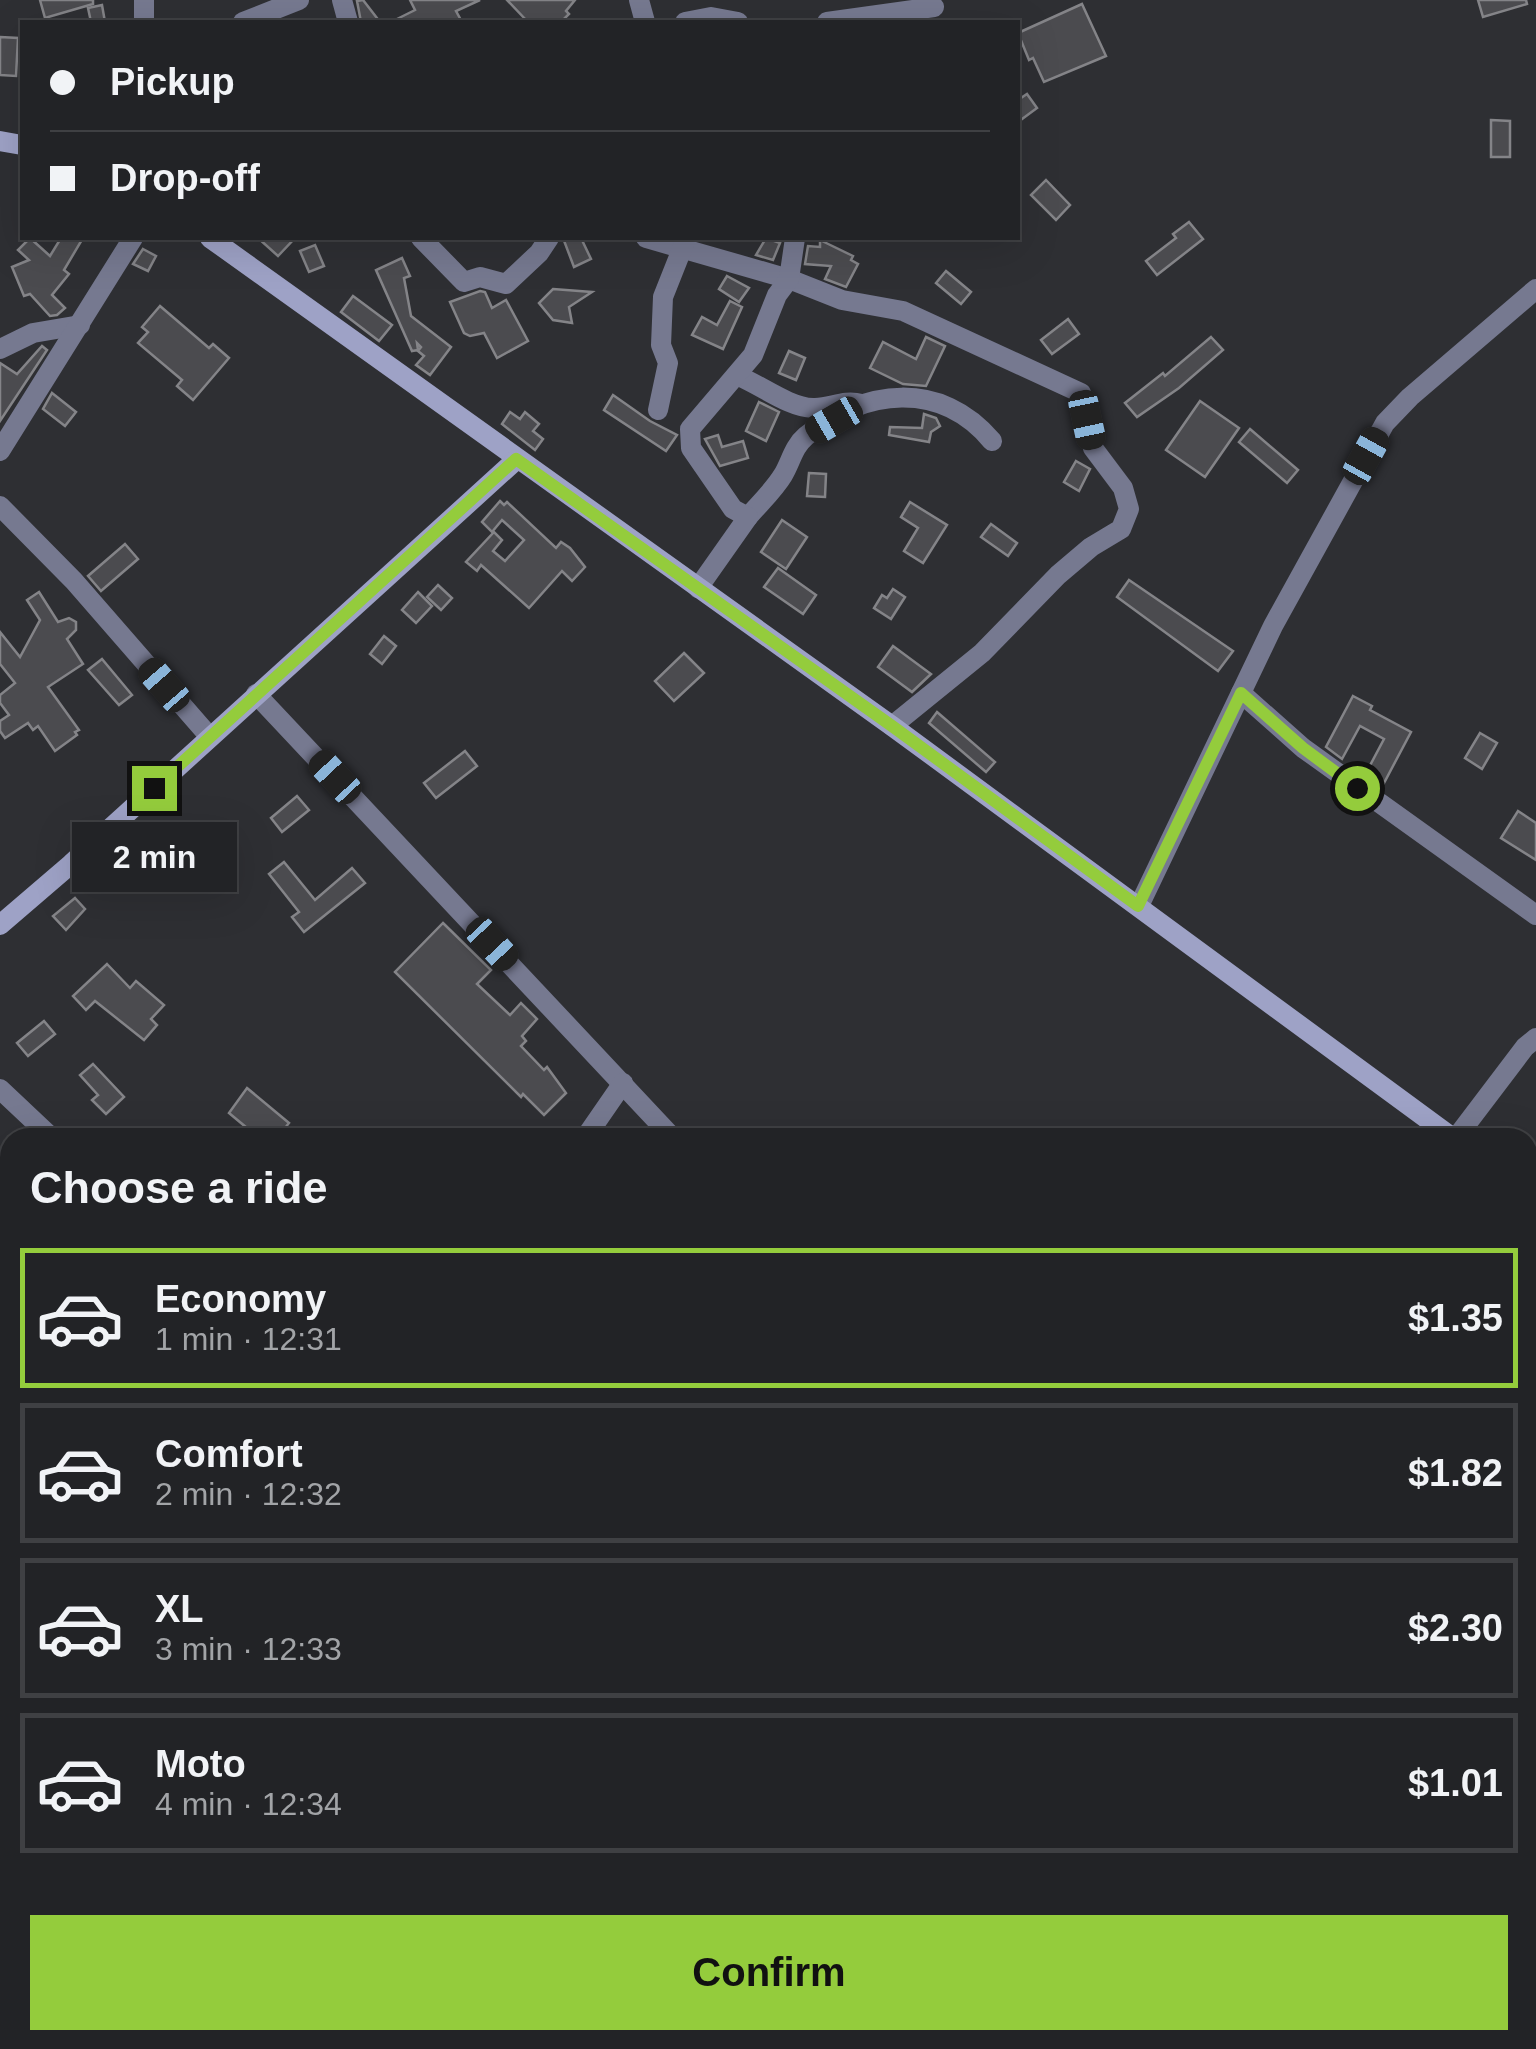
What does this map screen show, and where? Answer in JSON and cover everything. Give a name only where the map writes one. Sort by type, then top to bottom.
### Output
[{"type":"main road","points":[[213,240],[892,726],[1441,1128]]},
{"type":"main road","points":[[0,925],[516,459]]},
{"type":"street","points":[[248,20],[299,0]]},
{"type":"street","points":[[842,20],[934,7]]},
{"type":"street","points":[[696,20],[728,20]]},
{"type":"street","points":[[0,451],[132,240]]},
{"type":"street","points":[[423,240],[464,282],[480,277],[506,284],[548,240]]},
{"type":"street","points":[[748,517],[733,509],[691,448],[690,428],[753,356],[777,296],[789,279],[795,240]]},
{"type":"street","points":[[658,410],[668,363],[662,345],[662,297],[685,242],[842,300],[903,311],[1081,393],[1093,448],[1123,488],[1129,510],[1121,529],[1058,575],[993,643],[892,726]]},
{"type":"street","points":[[1138,906],[1273,626],[1385,423],[1536,290]]},
{"type":"street","points":[[0,349],[33,333],[80,325]]},
{"type":"street","points":[[738,376],[814,408],[836,402],[861,404]]},
{"type":"street","points":[[698,588],[782,477],[795,448],[807,435],[861,404],[878,398],[933,400],[977,422],[992,441]]},
{"type":"street","points":[[0,506],[74,582],[209,736]]},
{"type":"street","points":[[1241,693],[1303,748],[1536,915]]},
{"type":"street","points":[[256,694],[664,1128]]},
{"type":"street","points":[[1463,1128],[1524,1047],[1536,1038]]},
{"type":"street","points":[[592,1128],[622,1084]]},
{"type":"street","points":[[0,1088],[42,1128]]},
{"type":"building","points":[[40,0],[93,0],[93,4],[45,18]]},
{"type":"building","points":[[363,0],[378,20],[361,20],[357,1]]},
{"type":"building","points":[[410,0],[480,0],[456,11],[461,20],[395,20],[415,10]]},
{"type":"building","points":[[507,0],[575,0],[563,20],[526,20]]},
{"type":"building","points":[[1478,0],[1526,0],[1527,4],[1483,17]]},
{"type":"building","points":[[1082,4],[1106,56],[1044,82],[1033,58],[1029,60],[1020,32]]},
{"type":"building","points":[[102,5],[105,20],[91,20],[88,8]]},
{"type":"building","points":[[0,37],[18,38],[16,76],[0,75]]},
{"type":"building","points":[[1027,94],[1037,108],[1020,121],[1020,99]]},
{"type":"building","points":[[1491,120],[1510,121],[1510,157],[1491,157]]},
{"type":"building","points":[[1046,180],[1070,205],[1056,220],[1031,195]]},
{"type":"building","points":[[1189,222],[1203,239],[1157,275],[1146,261],[1176,238],[1173,234]]},
{"type":"building","points":[[32,240],[50,256],[60,240],[82,240],[64,270],[69,274],[52,295],[65,308],[57,315],[50,316],[30,294],[24,296],[12,267],[29,260],[18,250]]},
{"type":"building","points":[[260,240],[293,240],[278,256]]},
{"type":"building","points":[[564,240],[582,240],[591,259],[574,267]]},
{"type":"building","points":[[765,240],[780,243],[773,260],[756,255]]},
{"type":"building","points":[[820,240],[853,256],[851,260],[858,264],[846,287],[825,279],[831,266],[805,264],[808,246],[820,247]]},
{"type":"building","points":[[315,245],[324,266],[309,272],[300,251]]},
{"type":"building","points":[[143,249],[156,256],[148,271],[133,264]]},
{"type":"building","points":[[402,258],[410,276],[404,278],[411,316],[451,347],[430,375],[416,365],[424,356],[418,351],[421,347],[417,343],[418,350],[412,351],[376,270]]},
{"type":"building","points":[[946,271],[971,292],[961,304],[936,283]]},
{"type":"building","points":[[727,276],[749,288],[739,302],[719,289]]},
{"type":"building","points":[[553,289],[592,292],[569,307],[572,323],[553,320],[539,303]]},
{"type":"building","points":[[485,292],[492,308],[506,300],[528,341],[497,358],[484,333],[464,333],[450,302]]},
{"type":"building","points":[[353,296],[392,325],[379,341],[341,312]]},
{"type":"building","points":[[730,301],[742,307],[723,349],[692,335],[702,317],[717,325]]},
{"type":"building","points":[[160,306],[209,348],[213,344],[229,358],[193,400],[177,386],[182,380],[138,343],[148,332],[142,327]]},
{"type":"building","points":[[1068,319],[1079,334],[1052,354],[1041,340]]},
{"type":"building","points":[[926,337],[945,346],[926,386],[903,384],[870,368],[883,342],[916,359]]},
{"type":"building","points":[[1211,337],[1223,350],[1137,417],[1125,403]]},
{"type":"building","points":[[42,346],[47,350],[0,421],[0,363],[17,374]]},
{"type":"building","points":[[789,351],[805,358],[796,380],[779,373]]},
{"type":"building","points":[[52,393],[76,412],[65,426],[43,409]]},
{"type":"building","points":[[613,395],[677,435],[666,451],[604,410]]},
{"type":"building","points":[[1200,401],[1239,428],[1205,477],[1166,450]]},
{"type":"building","points":[[759,402],[779,412],[766,441],[746,431]]},
{"type":"building","points":[[510,412],[520,419],[525,412],[539,424],[533,431],[543,439],[535,450],[502,424]]},
{"type":"building","points":[[924,414],[936,418],[940,426],[931,432],[929,442],[889,435],[890,427],[922,428]]},
{"type":"building","points":[[1250,429],[1298,470],[1287,483],[1239,442]]},
{"type":"building","points":[[718,435],[722,447],[743,441],[748,458],[720,466],[705,439]]},
{"type":"building","points":[[1076,461],[1090,469],[1079,491],[1064,482]]},
{"type":"building","points":[[809,473],[826,474],[825,497],[807,496]]},
{"type":"building","points":[[500,501],[504,505],[507,502],[556,548],[561,542],[570,548],[585,567],[572,581],[562,571],[529,608],[481,565],[477,571],[466,562],[494,532],[502,540],[493,551],[505,561],[524,540],[502,520],[492,532],[482,522]]},
{"type":"building","points":[[910,502],[947,525],[923,563],[904,551],[918,528],[901,517]]},
{"type":"building","points":[[782,520],[807,537],[786,569],[761,552]]},
{"type":"building","points":[[991,524],[1017,543],[1008,556],[981,537]]},
{"type":"building","points":[[125,544],[138,559],[101,591],[88,576]]},
{"type":"building","points":[[778,568],[816,595],[803,614],[764,587]]},
{"type":"building","points":[[1129,580],[1233,651],[1218,671],[1117,597]]},
{"type":"building","points":[[438,585],[452,598],[441,610],[427,597]]},
{"type":"building","points":[[893,589],[905,597],[891,619],[874,608],[882,595],[887,598]]},
{"type":"building","points":[[39,592],[58,622],[69,618],[76,622],[76,630],[67,639],[83,664],[48,687],[79,730],[55,751],[38,726],[33,730],[28,723],[5,738],[0,731],[0,721],[9,715],[0,703],[0,695],[15,683],[0,664],[0,632],[20,657],[40,620],[27,600]]},
{"type":"building","points":[[418,592],[432,606],[416,623],[402,610]]},
{"type":"building","points":[[384,636],[396,646],[382,664],[370,654]]},
{"type":"building","points":[[893,646],[931,674],[912,692],[878,667]]},
{"type":"building","points":[[684,653],[704,673],[674,701],[655,681]]},
{"type":"building","points":[[102,659],[132,695],[119,705],[88,670]]},
{"type":"building","points":[[1353,696],[1411,732],[1384,783],[1366,773],[1384,739],[1360,726],[1342,759],[1326,747]]},
{"type":"building","points":[[937,712],[995,762],[986,772],[929,723]]},
{"type":"building","points":[[1480,733],[1497,743],[1482,769],[1465,758]]},
{"type":"building","points":[[465,751],[477,766],[436,798],[424,783]]},
{"type":"building","points":[[297,796],[309,810],[282,832],[271,818]]},
{"type":"building","points":[[1518,811],[1536,823],[1536,860],[1501,838]]},
{"type":"building","points":[[284,862],[315,900],[352,868],[365,883],[304,932],[292,917],[299,912],[269,874]]},
{"type":"building","points":[[75,898],[85,909],[66,930],[53,916]]},
{"type":"building","points":[[443,923],[491,970],[477,984],[510,1015],[521,1003],[537,1019],[522,1036],[526,1041],[521,1046],[544,1070],[547,1067],[566,1093],[544,1115],[395,972]]},
{"type":"building","points":[[107,964],[130,988],[136,981],[164,1005],[151,1019],[157,1025],[144,1040],[95,1001],[86,1010],[73,996]]},
{"type":"building","points":[[44,1021],[55,1034],[28,1056],[17,1043]]},
{"type":"building","points":[[93,1064],[124,1097],[106,1114],[92,1100],[98,1095],[80,1075]]},
{"type":"building","points":[[247,1088],[289,1123],[285,1128],[247,1128],[229,1113]]},
{"type":"route","points":[[154,788],[516,459],[1138,906],[1241,693],[1303,748],[1357,788]]}]
